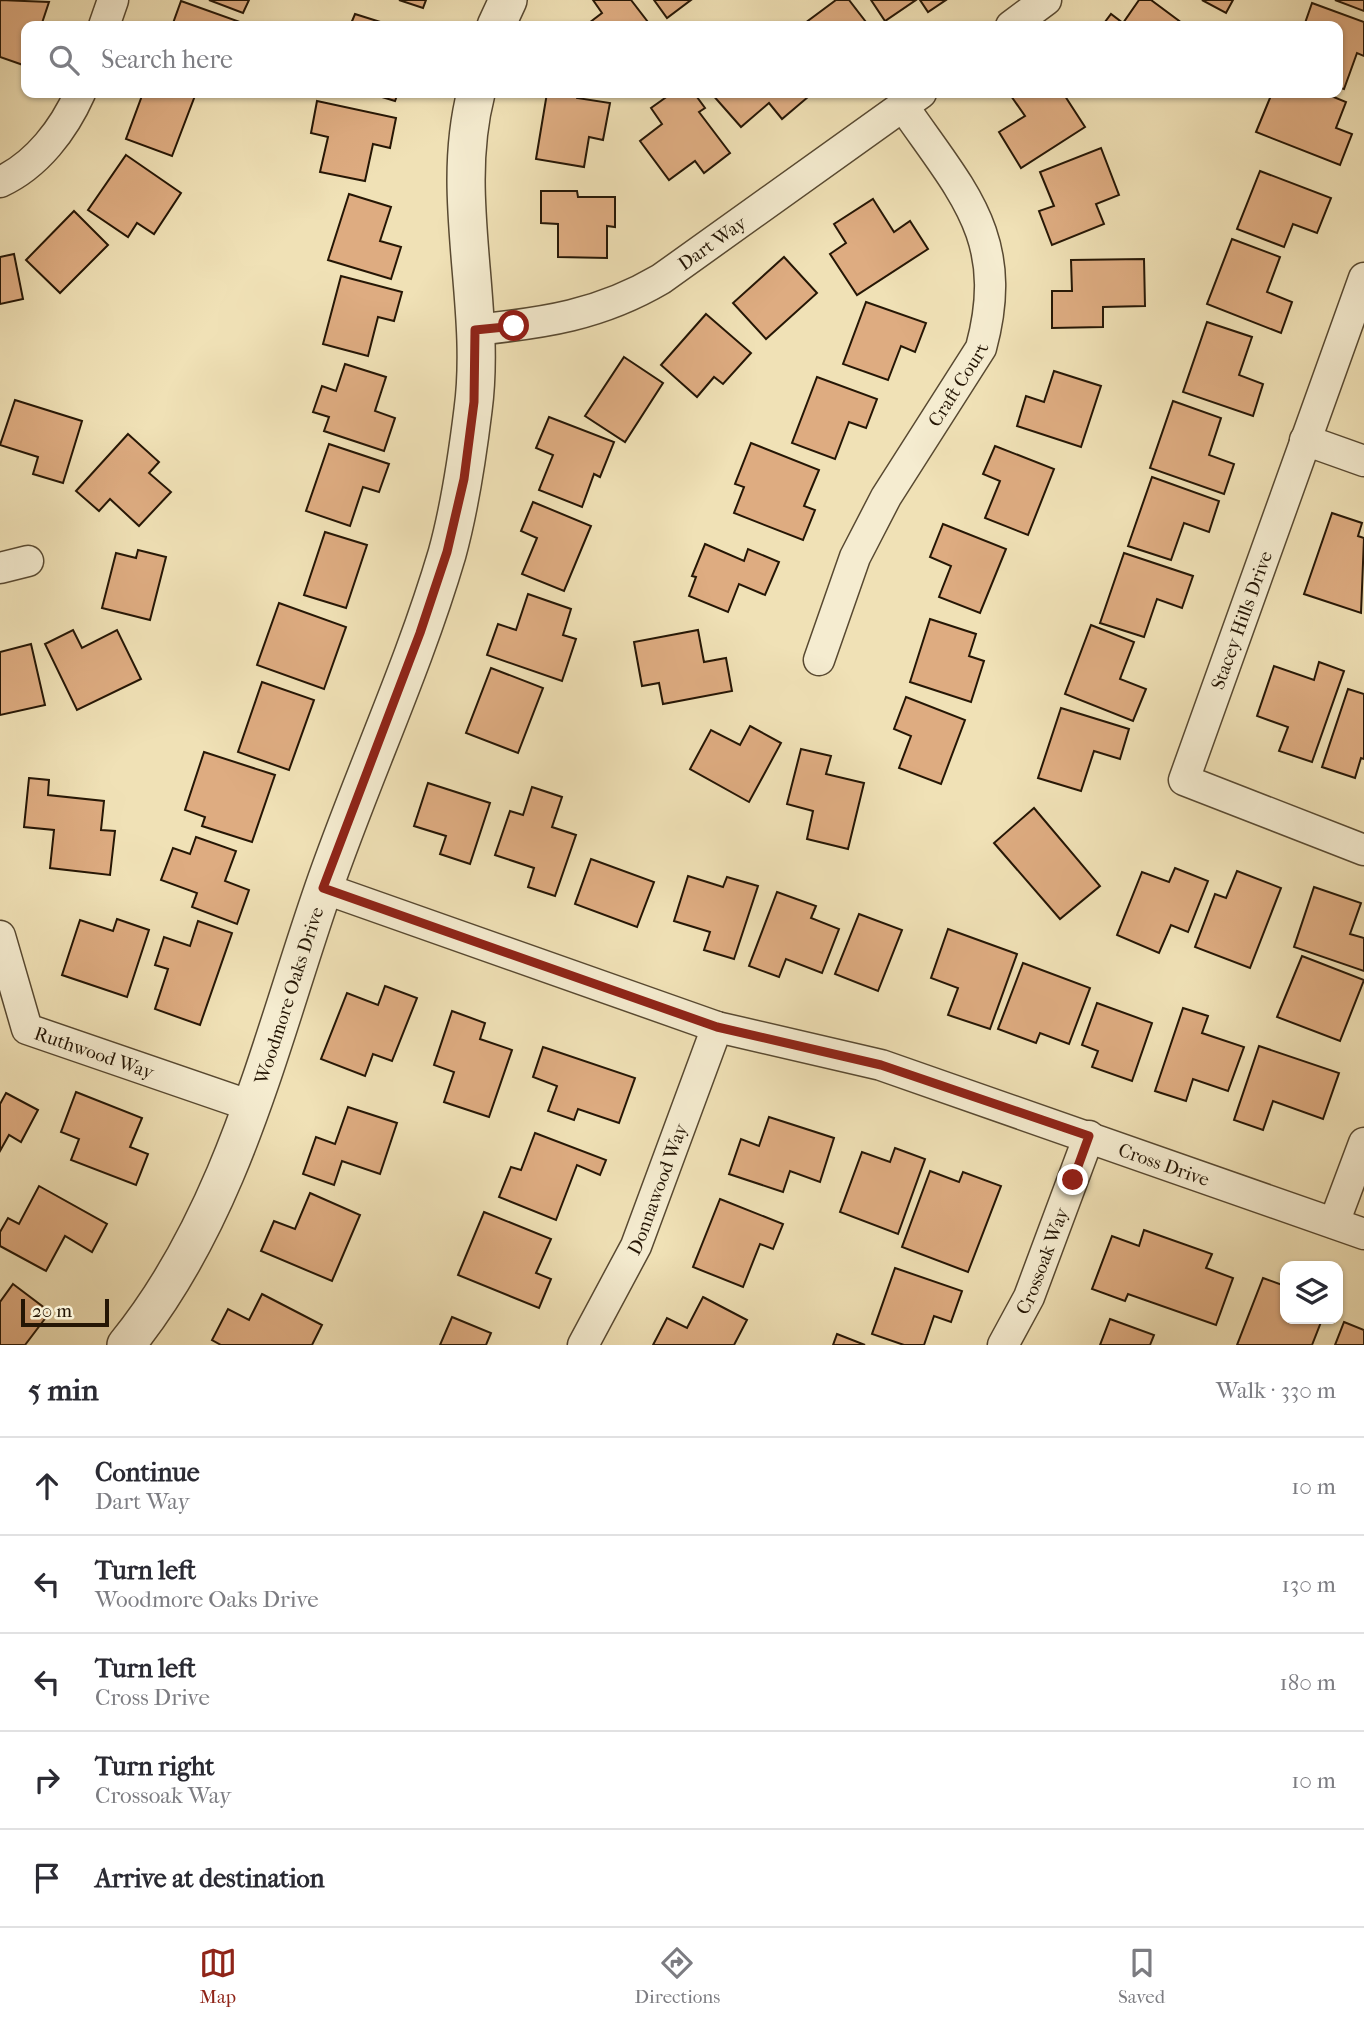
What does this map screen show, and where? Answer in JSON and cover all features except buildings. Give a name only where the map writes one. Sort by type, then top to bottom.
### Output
[{"type":"street","points":[[106,21],[113,0]]},
{"type":"street","points":[[498,21],[508,0]]},
{"type":"street","points":[[1018,21],[1046,0]]},
{"type":"street","points":[[0,182],[43,150],[71,114],[78,98]]},
{"type":"street","name":"Woodmore Oaks Drive","points":[[126,1345],[170,1281],[199,1231],[224,1179],[323,888],[420,633],[447,552],[464,479],[474,402],[475,330],[466,188],[467,144],[475,98]]},
{"type":"street","name":"Dart Way","points":[[475,330],[537,323],[597,310],[630,297],[661,279],[912,99]]},
{"type":"street","name":"Craft Court","points":[[819,660],[855,557],[886,497],[961,383],[981,348],[987,327],[992,285],[986,241],[912,99]]},
{"type":"street","name":"Stacey Hills Drive","points":[[1364,278],[1184,780],[1364,850]]},
{"type":"street","points":[[1305,440],[1364,461]]},
{"type":"street","name":"Cross Drive","points":[[323,888],[717,1027],[881,1065],[1364,1234]]},
{"type":"street","name":"Ruthwood Way","points":[[0,936],[27,1028],[251,1106]]},
{"type":"street","name":"Donnawood Way","points":[[583,1345],[636,1246],[717,1027]]},
{"type":"street","name":"Crossoak Way","points":[[1003,1345],[1029,1297],[1089,1136]]},
{"type":"street","points":[[1334,1223],[1364,1143]]},
{"type":"route","points":[[514,326],[475,330],[474,402],[464,479],[447,552],[420,633],[323,888],[717,1027],[881,1065],[1089,1136],[1073,1180]]}]
